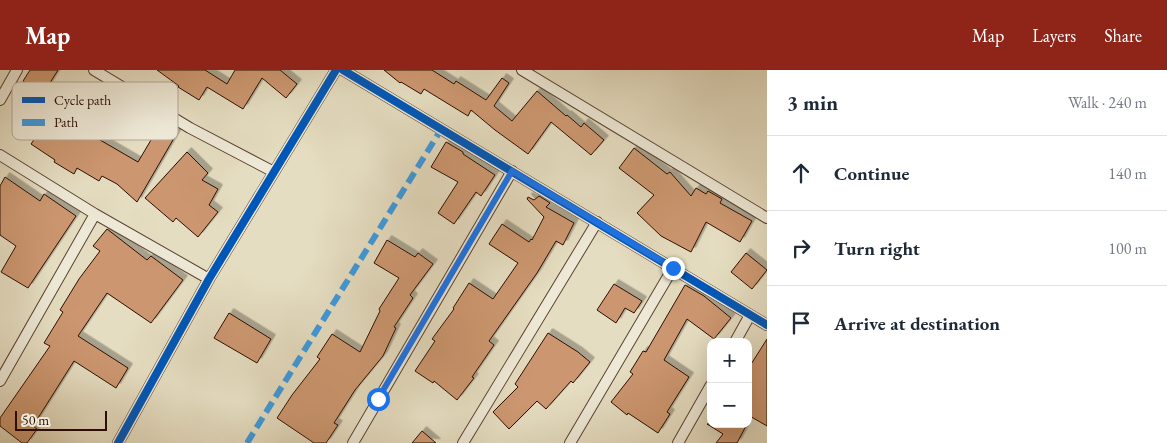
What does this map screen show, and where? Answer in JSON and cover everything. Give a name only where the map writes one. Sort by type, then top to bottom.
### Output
[{"type":"street","points":[[0,100],[17,70]]},
{"type":"street","points":[[94,70],[114,82]]},
{"type":"street","points":[[118,443],[209,279],[336,70]]},
{"type":"street","points":[[343,70],[767,324]]},
{"type":"street","points":[[522,70],[767,218]]},
{"type":"street","points":[[178,121],[274,172]]},
{"type":"street","points":[[0,155],[95,214],[209,279]]},
{"type":"street","points":[[353,443],[512,171]]},
{"type":"street","points":[[0,381],[95,214]]},
{"type":"street","points":[[463,443],[597,222]]},
{"type":"street","points":[[570,443],[673,268]]},
{"type":"street","points":[[737,338],[750,315]]},
{"type":"street","points":[[678,443],[707,391]]},
{"type":"building","points":[[30,70],[58,70],[50,82],[23,81]]},
{"type":"building","points":[[157,70],[205,70],[227,84],[235,70],[280,70],[297,84],[286,98],[262,78],[243,109],[207,87],[199,100],[178,87],[178,82],[174,82]]},
{"type":"building","points":[[384,70],[432,70],[454,84],[456,81],[486,100],[502,78],[509,83],[494,106],[512,121],[537,91],[581,127],[584,123],[604,140],[591,155],[551,122],[528,154],[471,110],[468,116],[424,89],[421,94],[400,83]]},
{"type":"building","points":[[34,140],[100,140],[138,162],[151,140],[173,140],[137,202],[117,184],[102,176],[99,181],[77,168],[74,174],[54,162],[55,160],[31,144]]},
{"type":"building","points":[[446,142],[495,175],[481,196],[476,192],[454,224],[438,213],[458,182],[431,167]]},
{"type":"building","points":[[634,148],[667,174],[670,172],[691,196],[696,188],[706,194],[708,191],[722,199],[720,203],[752,221],[740,242],[706,222],[691,252],[661,236],[637,213],[654,195],[619,168]]},
{"type":"building","points":[[187,152],[208,173],[202,180],[218,189],[209,205],[218,212],[198,237],[176,218],[173,222],[145,198]]},
{"type":"building","points":[[5,177],[40,201],[44,194],[76,216],[28,288],[1,272],[16,246],[0,235],[0,186]]},
{"type":"building","points":[[539,196],[550,203],[546,207],[574,223],[563,245],[556,241],[537,273],[489,341],[494,345],[472,377],[474,378],[457,400],[434,381],[433,383],[415,371],[435,341],[432,339],[454,309],[469,283],[493,299],[518,263],[489,244],[502,224],[529,242],[532,240],[544,217],[527,199],[528,197],[534,200]]},
{"type":"building","points":[[107,229],[147,260],[151,256],[183,280],[151,323],[107,293],[78,336],[128,368],[116,388],[74,361],[33,426],[37,429],[27,443],[22,443],[0,426],[0,418],[50,346],[44,343],[63,312],[60,310],[79,279],[100,251],[93,246]]},
{"type":"building","points":[[387,240],[415,257],[418,253],[433,264],[410,295],[413,298],[394,327],[396,328],[383,356],[355,390],[334,423],[338,425],[326,443],[314,443],[277,418],[320,359],[317,357],[332,334],[360,352],[380,311],[379,309],[399,278],[374,263]]},
{"type":"building","points":[[746,253],[767,270],[752,289],[731,272]]},
{"type":"building","points":[[614,284],[642,301],[634,313],[625,308],[616,323],[597,310]]},
{"type":"building","points":[[685,285],[704,296],[731,318],[715,338],[687,319],[664,360],[689,377],[667,412],[670,414],[658,433],[628,413],[627,415],[611,402],[633,374],[630,372],[643,351],[646,352]]},
{"type":"building","points":[[229,313],[271,339],[257,363],[214,338]]},
{"type":"building","points":[[548,333],[590,362],[573,383],[571,381],[546,409],[537,401],[509,429],[493,412],[518,387],[515,384]]},
{"type":"building","points":[[767,339],[767,426],[752,417],[752,363]]},
{"type":"building","points":[[713,428],[745,428],[737,443],[716,443],[723,434]]},
{"type":"building","points":[[422,431],[436,443],[412,443]]},
{"type":"marked path","points":[[247,443],[442,128]]},
{"type":"cycle path","points":[[118,443],[209,279],[336,70]]},
{"type":"cycle path","points":[[343,70],[767,325]]},
{"type":"route","points":[[378,399],[512,171],[673,268]]}]
